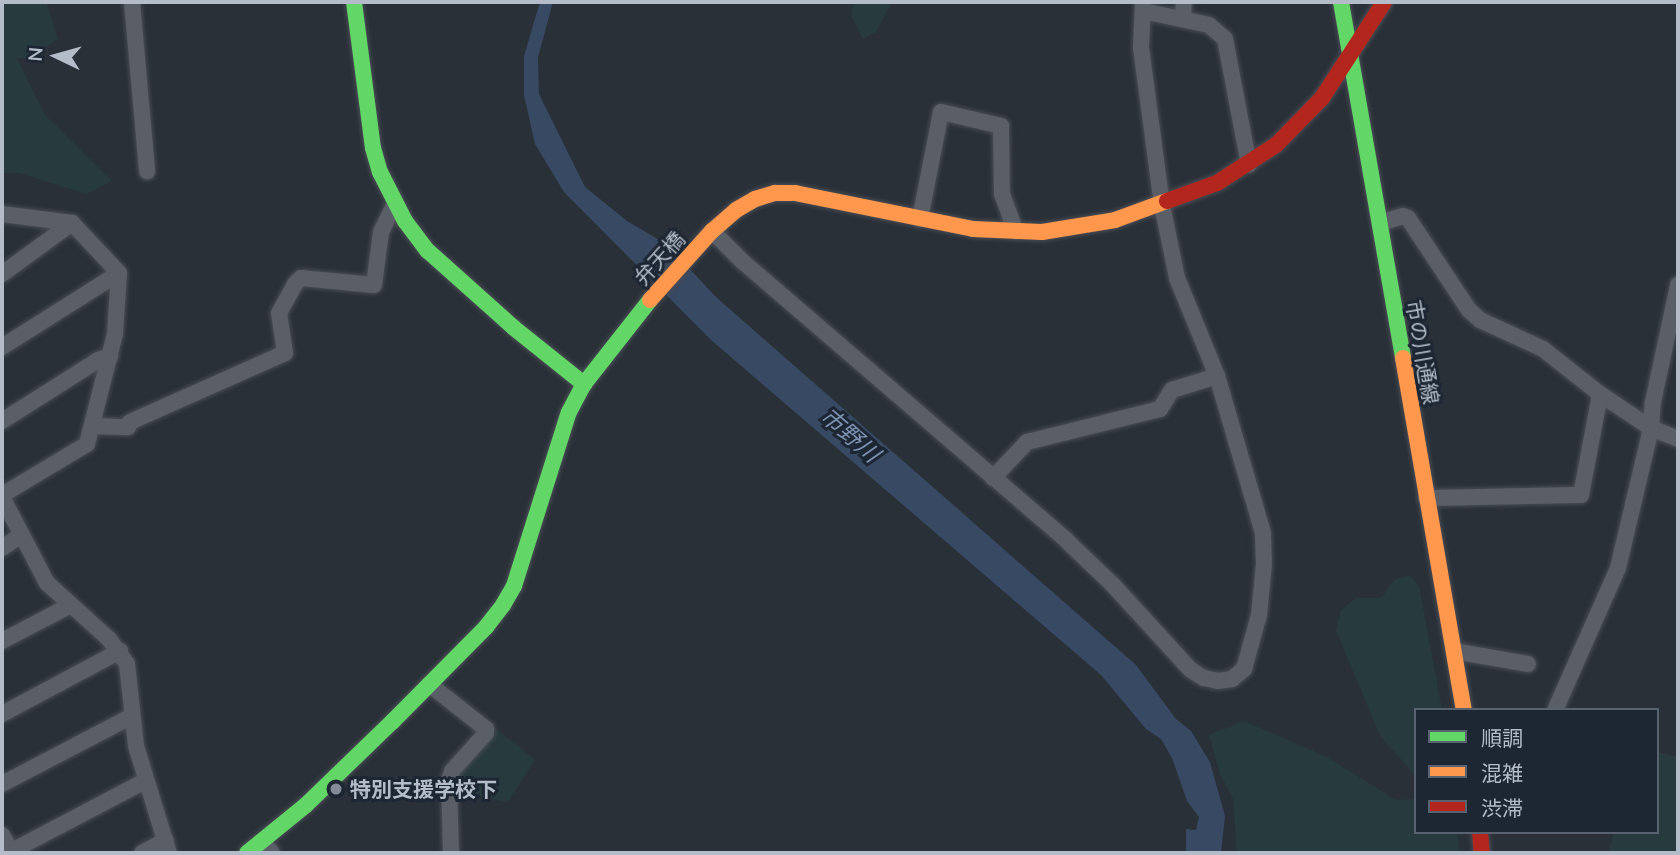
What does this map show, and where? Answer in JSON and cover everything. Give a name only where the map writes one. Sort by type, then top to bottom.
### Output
[{"type":"street","points":[[132,2],[147,171]]},
{"type":"street","points":[[354,2],[368,122],[380,172],[395,203],[428,251],[514,328],[584,384]]},
{"type":"street","points":[[1183,19],[1184,2]]},
{"type":"street","name":"市の川通線","points":[[1341,2],[1464,708]]},
{"type":"street","name":"弁天橋","points":[[247,853],[267,848],[306,805],[486,627],[514,586],[569,412],[584,384],[637,314],[712,231],[736,210],[755,199],[775,193],[794,193],[973,229],[1016,232],[1082,228],[1162,205],[1217,183],[1249,165],[1276,145],[1322,98],[1384,2]]},
{"type":"street","points":[[712,231],[742,261],[1113,585],[1191,670],[1204,678],[1218,681],[1233,678],[1244,668],[1259,615],[1264,564],[1263,533],[1217,376],[1177,278],[1162,205],[1141,47],[1143,6],[1209,25],[1225,39],[1249,165]]},
{"type":"street","points":[[920,219],[941,112],[1001,126],[1002,194],[1016,232]]},
{"type":"street","points":[[93,426],[128,427],[130,422],[285,353],[279,313],[295,284],[301,278],[374,285],[381,232],[395,203]]},
{"type":"street","points":[[2,214],[72,223],[119,273],[110,356],[87,444],[2,496],[47,583],[120,651],[130,680],[132,716],[145,781],[168,847],[142,853]]},
{"type":"street","points":[[1380,223],[1403,216],[1408,218],[1469,310],[1480,320],[1543,349],[1600,394],[1651,428],[1678,439]]},
{"type":"street","points":[[2,274],[72,223]]},
{"type":"street","points":[[2,347],[119,273]]},
{"type":"street","points":[[1556,708],[1618,568],[1651,428],[1653,402],[1678,285]]},
{"type":"street","points":[[2,421],[110,356]]},
{"type":"street","points":[[993,478],[1027,442],[1160,409],[1172,390],[1217,376]]},
{"type":"street","points":[[1426,499],[1581,495],[1600,394]]},
{"type":"street","points":[[2,548],[22,535]]},
{"type":"street","points":[[2,641],[71,605]]},
{"type":"street","points":[[2,714],[120,651]]},
{"type":"street","points":[[1454,651],[1528,664]]},
{"type":"street","points":[[429,684],[486,729],[486,733],[452,771],[449,781],[452,853]]},
{"type":"street","points":[[2,784],[132,716]]},
{"type":"street","points":[[2,835],[10,853],[145,781]]},
{"type":"street","points":[[1480,834],[1482,853]]},
{"type":"green space","points":[[2,2],[46,2],[58,39],[30,58],[17,58],[45,115],[112,181],[86,194],[20,173],[2,173]]},
{"type":"green space","points":[[853,2],[892,2],[876,32],[863,39],[852,17]]},
{"type":"green space","points":[[1410,575],[1419,586],[1442,708],[1414,708],[1414,774],[1380,736],[1336,630],[1341,610],[1356,598],[1381,598],[1394,580]]},
{"type":"green space","points":[[1244,721],[1327,757],[1396,800],[1414,799],[1414,834],[1457,834],[1460,853],[1237,853],[1233,799],[1220,774],[1209,735]]},
{"type":"green space","points":[[498,730],[535,760],[508,802],[459,793],[458,777]]},
{"type":"green space","points":[[1659,752],[1678,757],[1678,853],[1608,853],[1613,834],[1659,834]]},
{"type":"water","name":"市野川","points":[[540,2],[553,2],[538,57],[539,94],[585,187],[627,221],[666,244],[717,298],[1136,665],[1176,719],[1191,731],[1210,762],[1225,816],[1221,853],[1186,853],[1186,829],[1196,830],[1199,817],[1187,801],[1172,758],[1161,739],[1146,729],[1101,675],[710,339],[564,192],[535,144],[524,95],[524,56]]},
{"type":"traffic: fast","points":[[354,2],[373,148],[380,172],[405,221],[428,251],[514,328],[584,384]]},
{"type":"traffic: fast","points":[[1341,2],[1403,358]]},
{"type":"traffic: fast","points":[[247,853],[306,805],[392,722],[486,627],[503,605],[514,586],[569,412],[584,384],[650,300]]},
{"type":"traffic: slow","points":[[650,300],[712,231],[736,210],[755,199],[775,193],[795,193],[973,229],[1042,232],[1115,220],[1167,201]]},
{"type":"traffic: slow","points":[[1403,358],[1464,708]]},
{"type":"traffic: jam","points":[[1167,201],[1217,183],[1276,145],[1322,98],[1384,2]]},
{"type":"traffic: jam","points":[[1480,834],[1482,853]]},
{"type":"place","name":"特別支援学校下","points":[[336,789]]}]
